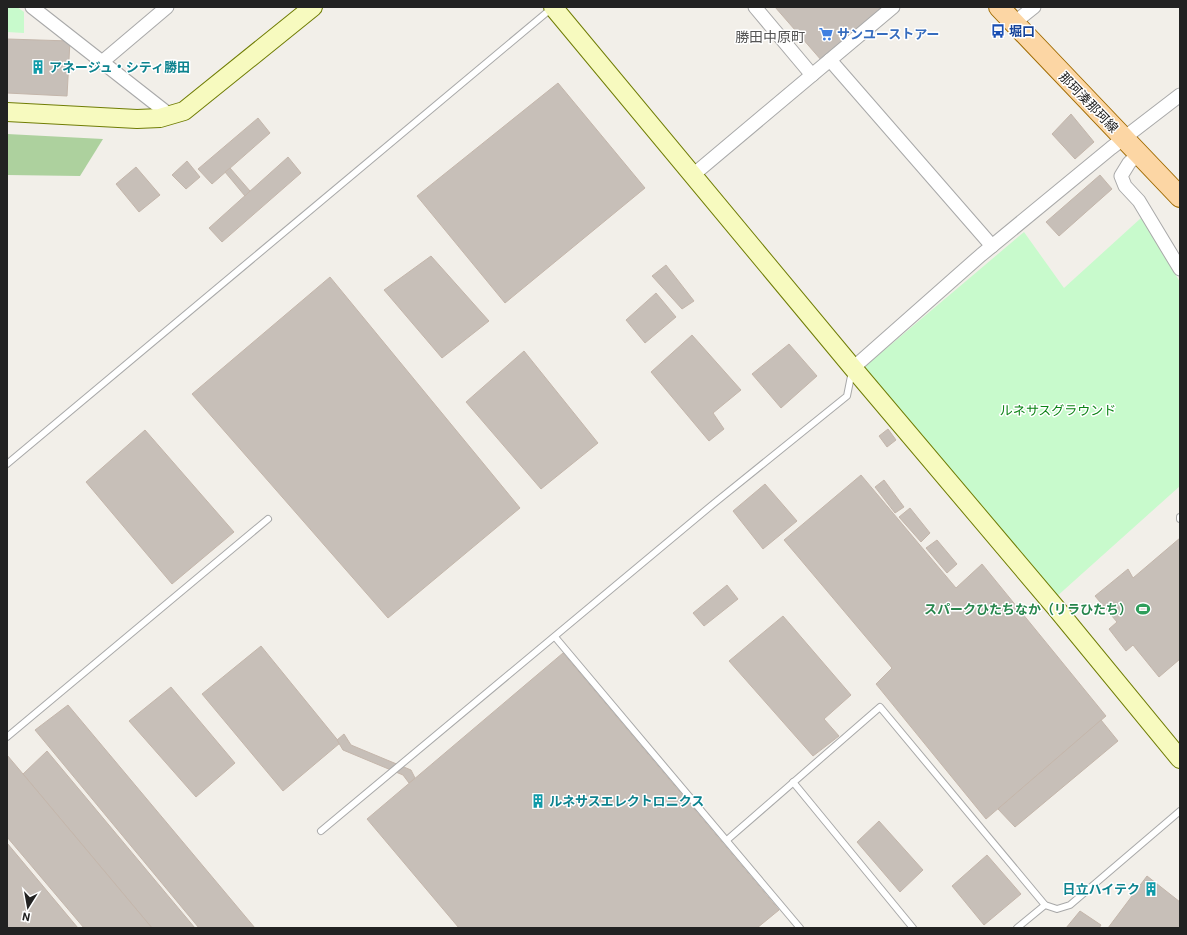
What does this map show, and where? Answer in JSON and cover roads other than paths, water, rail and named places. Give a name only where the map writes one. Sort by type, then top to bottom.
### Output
[{"type":"main road","name":"那珂湊那珂線","points":[[999,7],[1180,197]]},
{"type":"street","points":[[32,7],[171,116]]},
{"type":"street","points":[[102,62],[167,7]]},
{"type":"street","points":[[7,112],[137,118],[171,116],[184,111],[312,7]]},
{"type":"street","points":[[553,7],[853,368],[1056,608],[1180,759]]},
{"type":"street","points":[[755,7],[812,75]]},
{"type":"street","points":[[693,175],[893,7]]},
{"type":"street","points":[[1014,23],[1034,7]]},
{"type":"street","points":[[830,60],[992,246]]},
{"type":"street","points":[[853,368],[992,246],[1124,138],[1180,95]]},
{"type":"street","points":[[1138,154],[1129,163],[1121,176],[1125,186],[1139,201],[1180,269]]},
{"type":"lane","points":[[7,464],[553,7]]},
{"type":"lane","points":[[321,831],[712,505],[847,396],[853,368]]},
{"type":"lane","points":[[7,737],[268,519]]},
{"type":"lane","points":[[555,637],[800,928]]},
{"type":"lane","points":[[727,840],[880,707],[1045,905],[1057,909],[1070,905],[1180,811]]},
{"type":"lane","points":[[793,782],[913,928]]},
{"type":"lane","points":[[1017,928],[1045,905]]},
{"type":"place","name":"堀口","points":[[998,31]]},
{"type":"place","name":"サンユーストアー","points":[[826,34]]},
{"type":"place","name":"アネージュ・シティ勝田","points":[[38,67]]},
{"type":"place","name":"スパークひたちなか（リラひたち）","points":[[1143,609]]},
{"type":"place","name":"ルネサスエレクトロニクス","points":[[538,801]]},
{"type":"place","name":"日立ハイテク","points":[[1151,889]]},
{"type":"district","name":"勝田中原町","points":[[770,37]]},
{"type":"park label","name":"ルネサスグラウンド","points":[[1058,410]]}]
